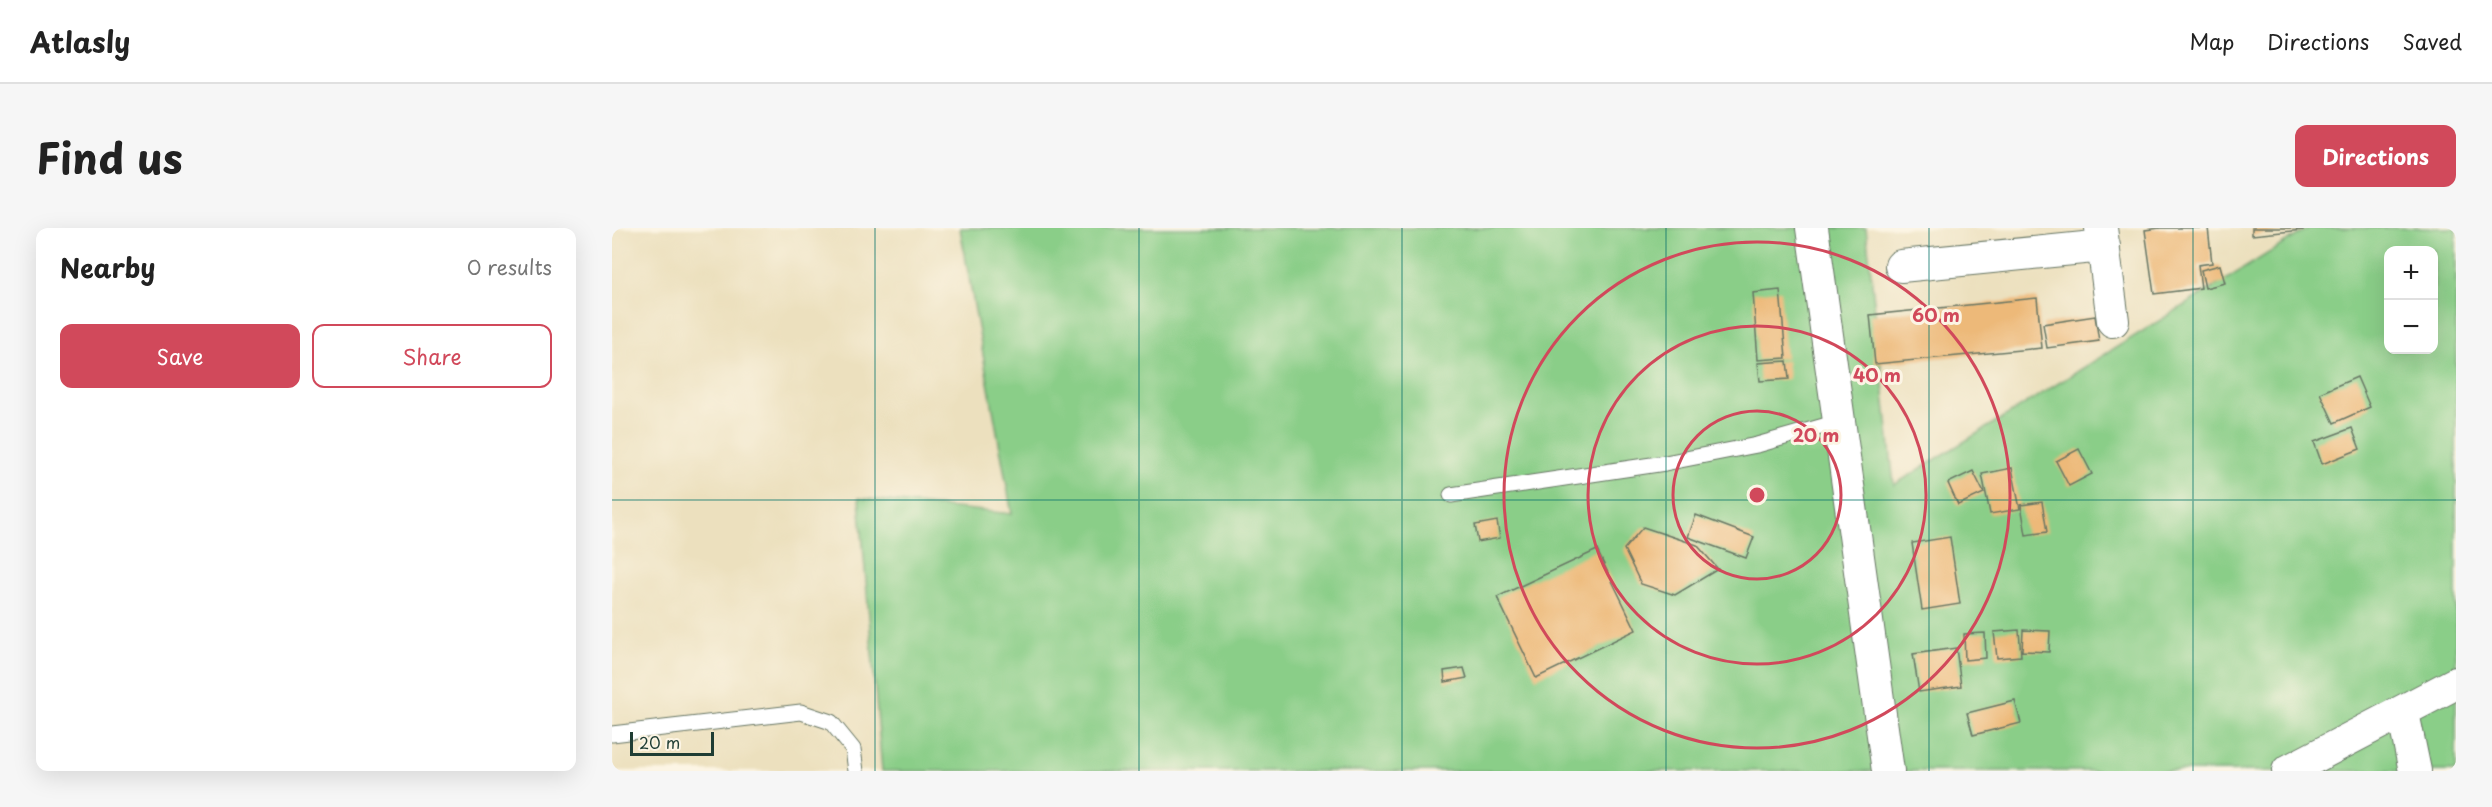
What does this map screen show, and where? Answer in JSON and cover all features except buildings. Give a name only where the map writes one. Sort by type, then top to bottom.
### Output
[{"type":"street","points":[[1812,228],[1888,771]]},
{"type":"street","points":[[1901,266],[2102,237],[2113,321]]},
{"type":"street","points":[[2288,771],[2403,713],[2456,683]]},
{"type":"street","points":[[2403,713],[2415,771]]},
{"type":"lane","points":[[1451,495],[1665,463],[1757,445],[1838,422]]},
{"type":"lane","points":[[612,734],[801,712],[831,722],[853,749],[856,771]]},
{"type":"green space","points":[[960,228],[1866,228],[1894,485],[2309,228],[2456,228],[2456,771],[882,771],[859,498],[1012,514]]}]
